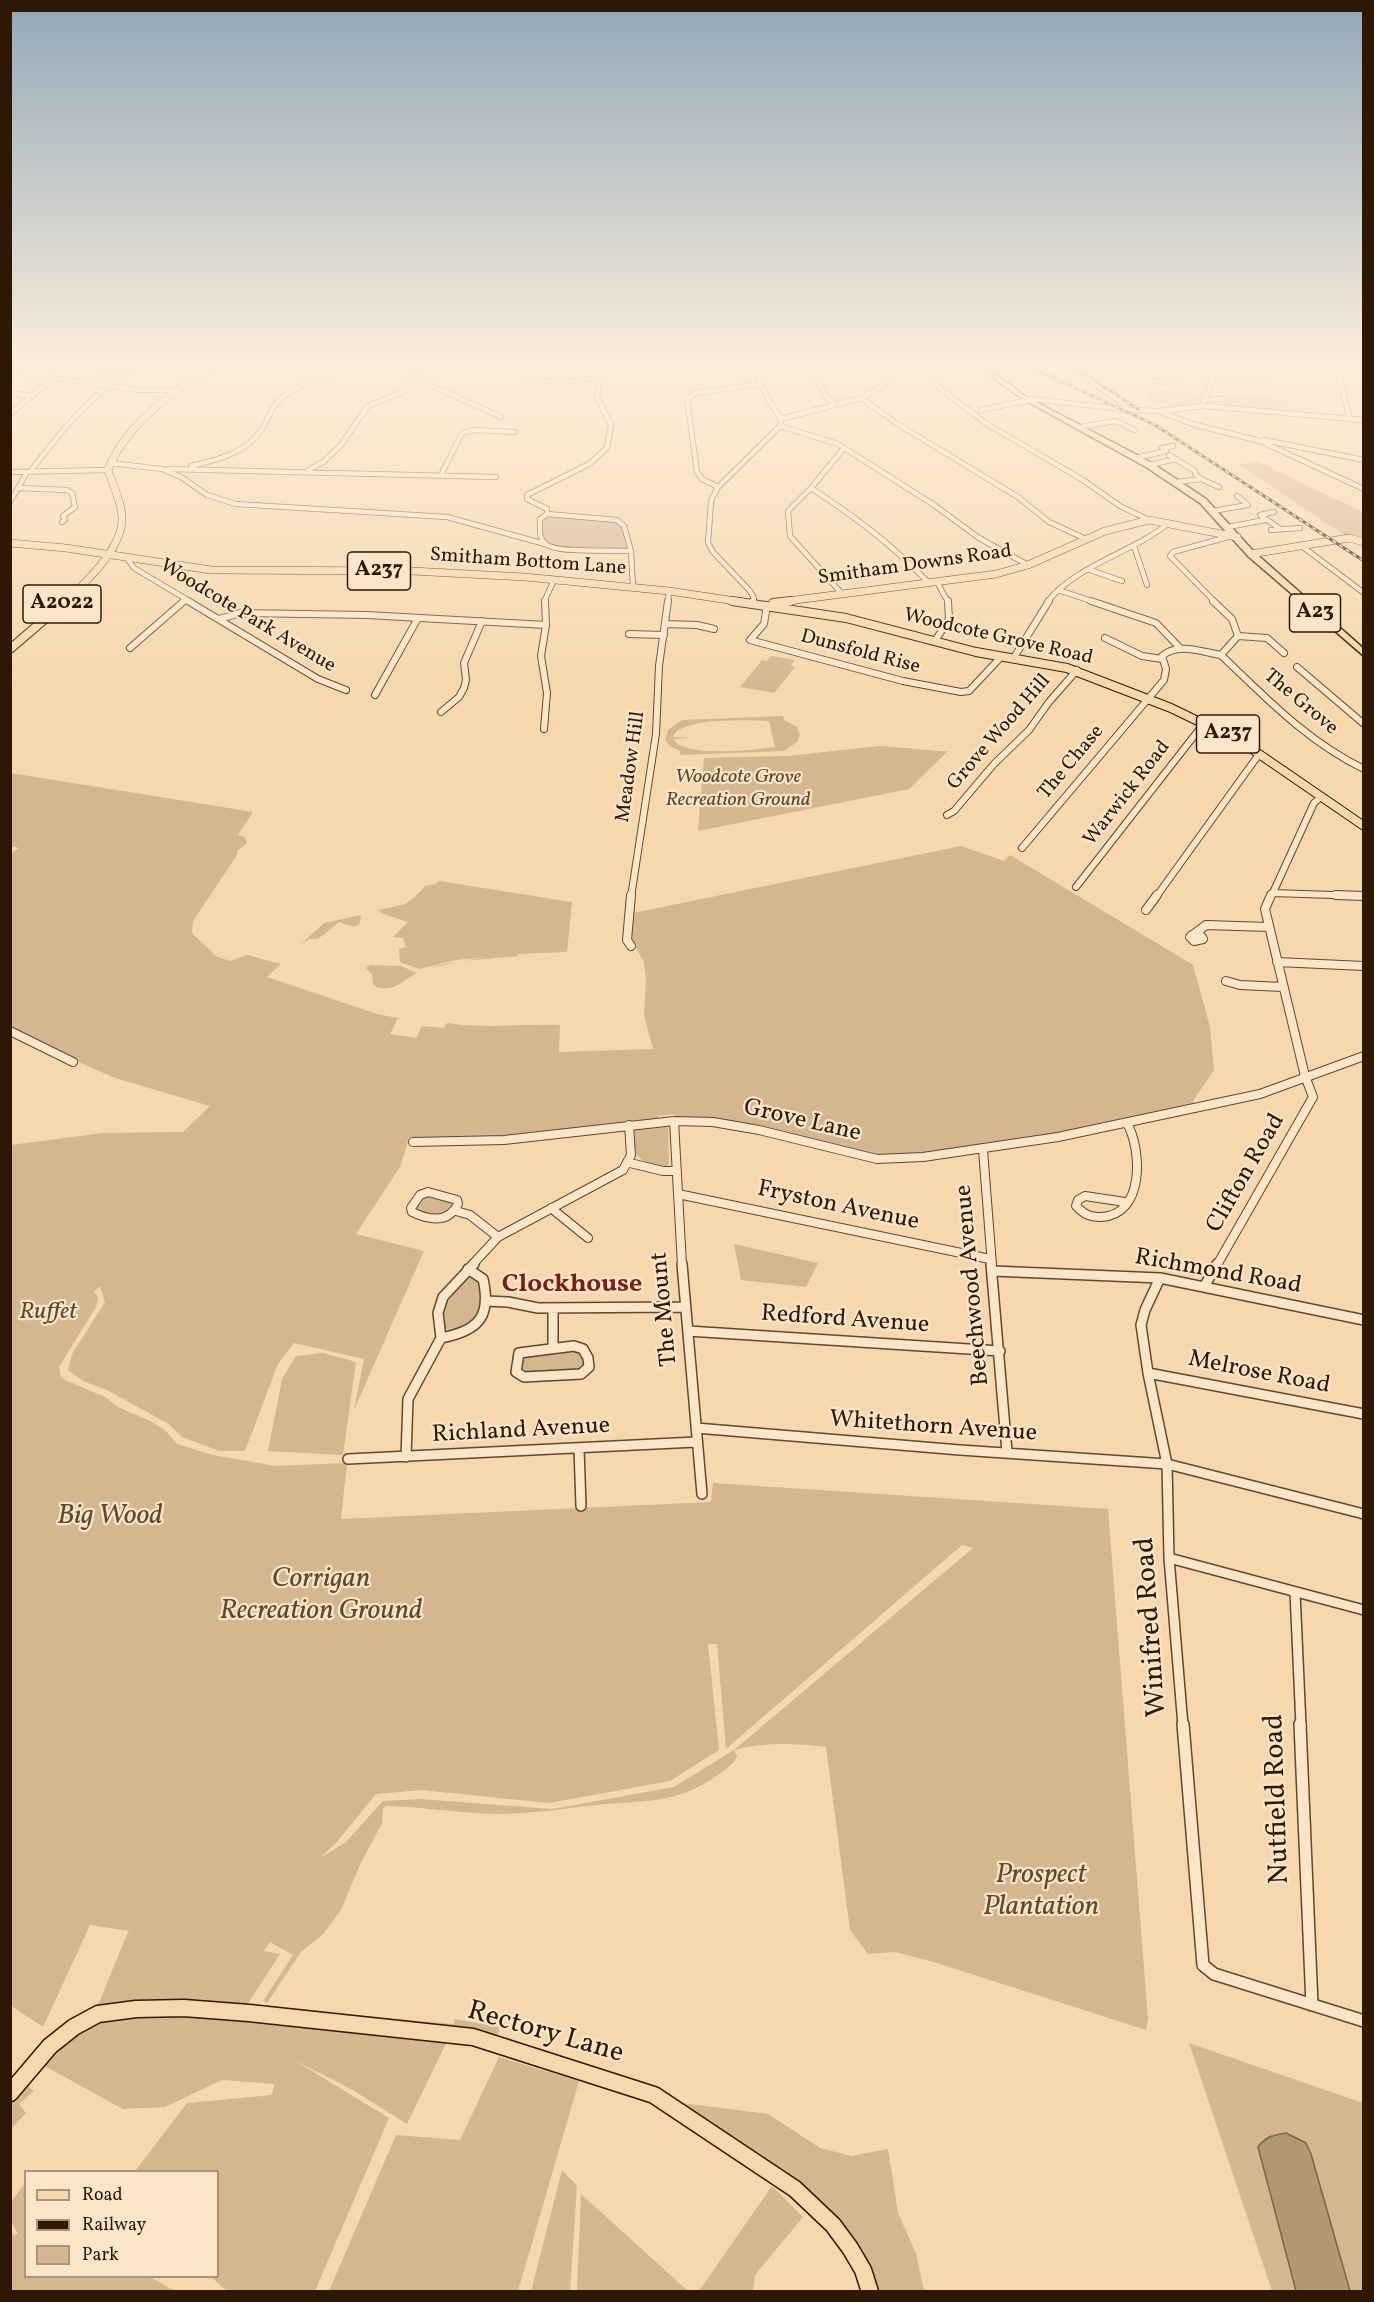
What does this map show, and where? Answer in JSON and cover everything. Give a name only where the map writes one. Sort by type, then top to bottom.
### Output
[{"type":"highway","name":"A23","points":[[1163,473],[1203,501],[1228,527],[1233,537],[1364,654]]},
{"type":"main road","name":"A2022","points":[[10,649],[76,591],[107,554],[122,524],[111,473]]},
{"type":"main road","name":"Smitham Downs Road","points":[[767,605],[780,601],[843,595],[996,574],[1028,565],[1086,539],[1149,520],[1233,537]]},
{"type":"main road","points":[[1251,554],[1348,538],[1364,542]]},
{"type":"main road","name":"A237","points":[[10,543],[107,554]]},
{"type":"main road","name":"Smitham Bottom Lane","points":[[107,554],[212,570],[412,571],[554,580],[669,591],[767,605]]},
{"type":"main road","name":"Woodcote Grove Road","points":[[767,605],[846,618],[1001,657],[1077,670],[1205,722],[1261,755],[1320,798],[1364,826]]},
{"type":"main road","name":"Rectory Lane","points":[[10,2093],[50,2046],[74,2027],[98,2014],[136,2009],[184,2008],[473,2037],[654,2095],[795,2189],[833,2225],[850,2248],[863,2270],[870,2292]]},
{"type":"street","points":[[10,502],[27,473]]},
{"type":"street","points":[[173,473],[200,491],[236,504],[447,517],[565,549],[631,551]]},
{"type":"street","points":[[370,473],[496,477]]},
{"type":"street","points":[[547,514],[547,509],[527,499],[527,495],[570,473]]},
{"type":"street","points":[[698,473],[702,479],[718,487]]},
{"type":"street","points":[[732,473],[718,487],[711,501],[708,543],[713,552],[750,591],[754,598],[752,603]]},
{"type":"street","points":[[823,473],[789,508],[790,536],[843,595]]},
{"type":"street","points":[[884,473],[934,505],[979,538],[1028,565]]},
{"type":"street","points":[[979,473],[1018,497],[1049,522],[1086,539]]},
{"type":"street","points":[[1072,473],[1120,506],[1149,520]]},
{"type":"street","points":[[1196,473],[1200,479]]},
{"type":"street","points":[[1330,473],[1364,489]]},
{"type":"street","points":[[1177,482],[1200,479],[1220,487]]},
{"type":"street","points":[[18,488],[67,490],[72,493],[75,507],[63,516],[65,519],[62,522]]},
{"type":"street","points":[[811,488],[864,523],[895,548],[933,583],[949,602],[950,612],[945,629],[935,641]]},
{"type":"street","points":[[1213,511],[1248,505],[1237,496]]},
{"type":"street","points":[[1274,512],[1260,515],[1279,528]]},
{"type":"street","points":[[544,544],[540,536],[540,519],[547,514],[619,520],[624,526],[631,551],[633,587]]},
{"type":"street","points":[[1228,527],[1265,520]]},
{"type":"street","points":[[1013,659],[1044,607],[1058,590],[1154,536],[1169,523]]},
{"type":"street","points":[[1270,530],[1300,528]]},
{"type":"street","points":[[1104,638],[1142,656],[1162,659],[1165,652],[1180,648],[1221,655],[1238,636],[1232,619],[1170,556],[1182,548],[1233,537]]},
{"type":"street","points":[[1134,546],[1147,585]]},
{"type":"street","points":[[1303,546],[1364,593]]},
{"type":"street","name":"Woodcote Park Avenue","points":[[126,557],[134,568],[318,679],[346,690]]},
{"type":"street","name":"Woodcote Park Avenue","points":[[134,568],[144,560]]},
{"type":"street","points":[[1090,570],[1122,580]]},
{"type":"street","points":[[544,729],[547,693],[541,656],[546,625],[544,603],[554,580]]},
{"type":"street","points":[[1058,590],[1156,623],[1180,648]]},
{"type":"street","name":"Meadow Hill","points":[[631,946],[627,940],[634,866],[656,734],[658,666],[666,624],[669,591]]},
{"type":"street","points":[[130,648],[186,599]]},
{"type":"street","name":"Dunsfold Rise","points":[[767,605],[764,624],[750,639],[903,681],[965,692],[984,677],[1001,657]]},
{"type":"street","points":[[219,619],[242,613],[418,618],[546,625]]},
{"type":"street","points":[[375,695],[418,618]]},
{"type":"street","points":[[441,712],[459,697],[464,688],[466,680],[464,663],[482,621]]},
{"type":"street","points":[[666,624],[698,625],[714,629]]},
{"type":"street","points":[[629,634],[664,635]]},
{"type":"street","points":[[1238,636],[1267,638],[1284,653]]},
{"type":"street","name":"The Grove","points":[[1221,655],[1298,726],[1342,758],[1364,768]]},
{"type":"street","name":"The Chase","points":[[1022,848],[1164,680],[1166,669],[1162,659]]},
{"type":"street","points":[[1297,667],[1364,724]]},
{"type":"street","name":"Grove Wood Hill","points":[[947,815],[954,811],[994,764],[1029,730],[1056,692],[1077,670]]},
{"type":"street","name":"Warwick Road","points":[[1076,887],[1205,722]]},
{"type":"street","points":[[1146,910],[1257,757],[1261,755]]},
{"type":"street","name":"Clifton Road","points":[[1204,1287],[1312,1100],[1313,1093],[1306,1078],[1265,909],[1314,803],[1320,798]]},
{"type":"street","points":[[1272,893],[1364,896]]},
{"type":"street","points":[[1194,934],[1206,925],[1269,927]]},
{"type":"street","points":[[1277,962],[1364,966]]},
{"type":"street","points":[[1226,981],[1240,985],[1283,987]]},
{"type":"street","points":[[10,1031],[73,1062]]},
{"type":"street","name":"Grove Lane","points":[[413,1142],[504,1140],[674,1121],[713,1122],[759,1130],[877,1159],[923,1157],[1058,1137],[1260,1094],[1364,1056]]},
{"type":"street","name":"The Mount","points":[[674,1121],[684,1307],[702,1494]]},
{"type":"street","points":[[1125,1202],[1085,1196],[1078,1200],[1076,1206],[1085,1215],[1107,1216],[1116,1213],[1125,1202],[1138,1174],[1134,1136],[1127,1123]]},
{"type":"street","points":[[406,1457],[408,1399],[441,1338],[438,1313],[443,1297],[498,1236],[623,1170],[630,1163],[632,1155],[629,1125]]},
{"type":"street","name":"Beechwood Avenue","points":[[983,1149],[1007,1452]]},
{"type":"street","points":[[630,1163],[663,1171],[676,1171]]},
{"type":"street","points":[[428,1192],[457,1200],[456,1211],[448,1218],[439,1220],[416,1214],[411,1208],[420,1195],[428,1192]]},
{"type":"street","name":"Fryston Avenue","points":[[678,1194],[990,1259]]},
{"type":"street","points":[[551,1208],[588,1238]]},
{"type":"street","points":[[456,1211],[470,1215],[498,1236]]},
{"type":"street","points":[[441,1338],[469,1330],[477,1323],[486,1301],[483,1280],[468,1269]]},
{"type":"street","name":"Richmond Road","points":[[993,1271],[1160,1278],[1364,1320]]},
{"type":"street","name":"Winifred Road","points":[[1160,1278],[1145,1310],[1141,1325],[1148,1373],[1167,1464],[1169,1558],[1202,1961],[1206,1969],[1214,1974],[1312,2005]]},
{"type":"street","points":[[486,1301],[553,1308],[684,1307]]},
{"type":"street","points":[[553,1308],[553,1348]]},
{"type":"street","name":"Redford Avenue","points":[[688,1331],[1000,1351]]},
{"type":"street","points":[[580,1347],[586,1349],[589,1353],[589,1367],[581,1374],[524,1377],[516,1372],[519,1353],[553,1348],[580,1347]]},
{"type":"street","name":"Melrose Road","points":[[1148,1373],[1364,1414]]},
{"type":"street","name":"Whitethorn Avenue","points":[[696,1428],[1167,1464],[1364,1514]]},
{"type":"street","name":"Richland Avenue","points":[[348,1459],[696,1442]]},
{"type":"street","points":[[579,1449],[581,1506]]},
{"type":"street","points":[[1169,1558],[1364,1610]]},
{"type":"street","name":"Nutfield Road","points":[[1295,1592],[1312,2005]]},
{"type":"street","points":[[1312,2005],[1364,2020]]},
{"type":"green space","points":[[1253,473],[1282,473],[1363,512],[1363,539],[1359,536],[1344,535]]},
{"type":"green space","points":[[552,515],[616,520],[621,525],[627,548],[586,550],[553,546],[545,541],[542,529],[543,520]]},
{"type":"green space","points":[[771,656],[795,660],[791,665],[795,667],[774,693],[740,687],[762,660],[767,661]]},
{"type":"green space","points":[[783,716],[784,720],[797,727],[800,735],[797,742],[784,751],[680,755],[680,751],[670,746],[665,740],[668,730],[682,720]],"holes":[[[732,720],[769,721],[775,747],[705,751],[680,745],[673,739],[693,738],[673,737],[678,731],[701,723]]]},
{"type":"green space","name":"Woodcote Grove Recreation Ground","points":[[880,746],[952,752],[947,752],[909,789],[698,831],[704,758],[787,756]]},
{"type":"green space","points":[[11,773],[253,812],[238,835],[245,837],[247,843],[237,851],[237,855],[193,921],[192,933],[216,956],[230,961],[247,955],[281,964],[267,977],[377,1014],[398,1018],[390,1034],[416,1038],[422,1026],[444,1028],[447,1023],[490,1026],[560,1025],[559,1052],[653,1049],[644,1016],[646,980],[644,962],[631,939],[633,913],[961,846],[1004,861],[1010,855],[1193,965],[1210,1027],[1214,1070],[1193,1101],[1194,1103],[1080,1132],[981,1147],[884,1157],[676,1118],[674,1114],[658,1116],[658,1119],[503,1137],[409,1138],[400,1167],[356,1234],[424,1251],[354,1410],[364,1359],[294,1343],[278,1364],[245,1451],[219,1451],[182,1437],[169,1424],[107,1390],[83,1381],[68,1370],[72,1354],[105,1302],[100,1286],[94,1292],[98,1297],[96,1307],[59,1367],[61,1377],[65,1380],[105,1397],[118,1407],[150,1421],[165,1430],[177,1444],[212,1455],[276,1466],[347,1463],[341,1519],[711,1502],[713,1483],[1108,1509],[1148,2019],[1146,2030],[937,1963],[895,1952],[868,1954],[850,1930],[826,1747],[780,1744],[734,1750],[737,1756],[729,1767],[703,1785],[688,1792],[659,1799],[508,1814],[386,1806],[383,1809],[382,1823],[359,1867],[341,1910],[323,1934],[301,1952],[267,2003],[263,2001],[293,1955],[270,1942],[264,1951],[280,1954],[247,2005],[454,2024],[455,2019],[499,2027],[498,2039],[453,2029],[407,2124],[351,2089],[294,2060],[389,2118],[315,2291],[227,2291],[212,2278],[219,2278],[219,2170],[136,2170],[187,2103],[272,2095],[276,2076],[274,2084],[222,2080],[165,2107],[123,2109],[39,2063],[96,2010],[130,1931],[90,1925],[43,2027],[10,2005],[11,1145],[103,1133],[183,1132],[210,1106],[115,1078],[42,1046],[11,1029],[10,854],[19,848],[11,846]],"holes":[[[962,1545],[973,1548],[734,1750],[674,1787],[552,1809],[420,1799],[383,1801],[346,1842],[320,1858],[336,1843],[376,1794],[421,1790],[549,1803],[670,1781],[719,1750],[708,1644],[717,1644],[726,1749]]]},
{"type":"green space","points":[[439,881],[572,902],[567,952],[456,960],[419,969],[400,962],[399,949],[406,947],[403,938],[393,937],[408,922],[381,913],[379,910],[405,904],[425,886]]},
{"type":"green space","points":[[361,915],[360,923],[355,927],[339,922],[318,939],[310,939],[301,944],[324,923]]},
{"type":"green space","points":[[370,965],[401,966],[417,973],[391,988],[379,988],[373,985],[372,974],[366,968]]},
{"type":"green space","points":[[668,1125],[669,1165],[657,1166],[640,1158],[634,1146],[634,1128]]},
{"type":"green space","points":[[425,1194],[452,1199],[456,1204],[448,1216],[417,1213],[413,1209]]},
{"type":"green space","points":[[734,1244],[818,1263],[806,1287],[741,1280]]},
{"type":"green space","points":[[469,1277],[476,1278],[481,1285],[479,1311],[468,1324],[451,1332],[445,1328],[444,1321],[448,1298],[456,1285]]},
{"type":"green space","points":[[580,1349],[586,1365],[579,1372],[522,1373],[518,1364],[519,1356]]},
{"type":"green space","points":[[323,1353],[356,1362],[343,1455],[268,1451],[282,1379],[296,1356]]},
{"type":"green space","points":[[1189,2043],[1363,2103],[1363,2291],[1350,2291],[1306,2143],[1286,2133],[1258,2147],[1296,2291],[1272,2291]]},
{"type":"green space","points":[[499,2057],[579,2081],[518,2291],[329,2291],[396,2135],[460,2140]]},
{"type":"green space","points":[[23,2082],[34,2091],[19,2104],[26,2113],[11,2129],[11,2103]]},
{"type":"green space","points":[[674,2102],[768,2114],[820,2148],[851,2156],[888,2149],[898,2213],[916,2253],[924,2291],[877,2291],[846,2228],[786,2175]]},
{"type":"green space","points":[[562,2170],[577,2186],[570,2291],[531,2291]]},
{"type":"green space","points":[[24,2184],[24,2278],[152,2278],[175,2291],[11,2291],[11,2235],[18,2234],[11,2221],[11,2202]]},
{"type":"green space","points":[[772,2186],[803,2217],[755,2275],[753,2291],[699,2291]]},
{"type":"green space","points":[[581,2194],[688,2291],[577,2291]]},
{"type":"shaded area","points":[[1286,2133],[1306,2143],[1311,2154],[1350,2291],[1296,2291],[1258,2147],[1267,2138]]},
{"type":"railway","points":[[1229,473],[1364,561]]},
{"type":"district","name":"Clockhouse","points":[[572,1286]]},
{"type":"park label","name":"Ruffet","points":[[48,1314]]},
{"type":"park label","name":"Big Wood","points":[[110,1518]]},
{"type":"park label","name":"Corrigan Recreation Ground","points":[[321,1597]]},
{"type":"park label","name":"Prospect Plantation","points":[[1041,1893]]}]
